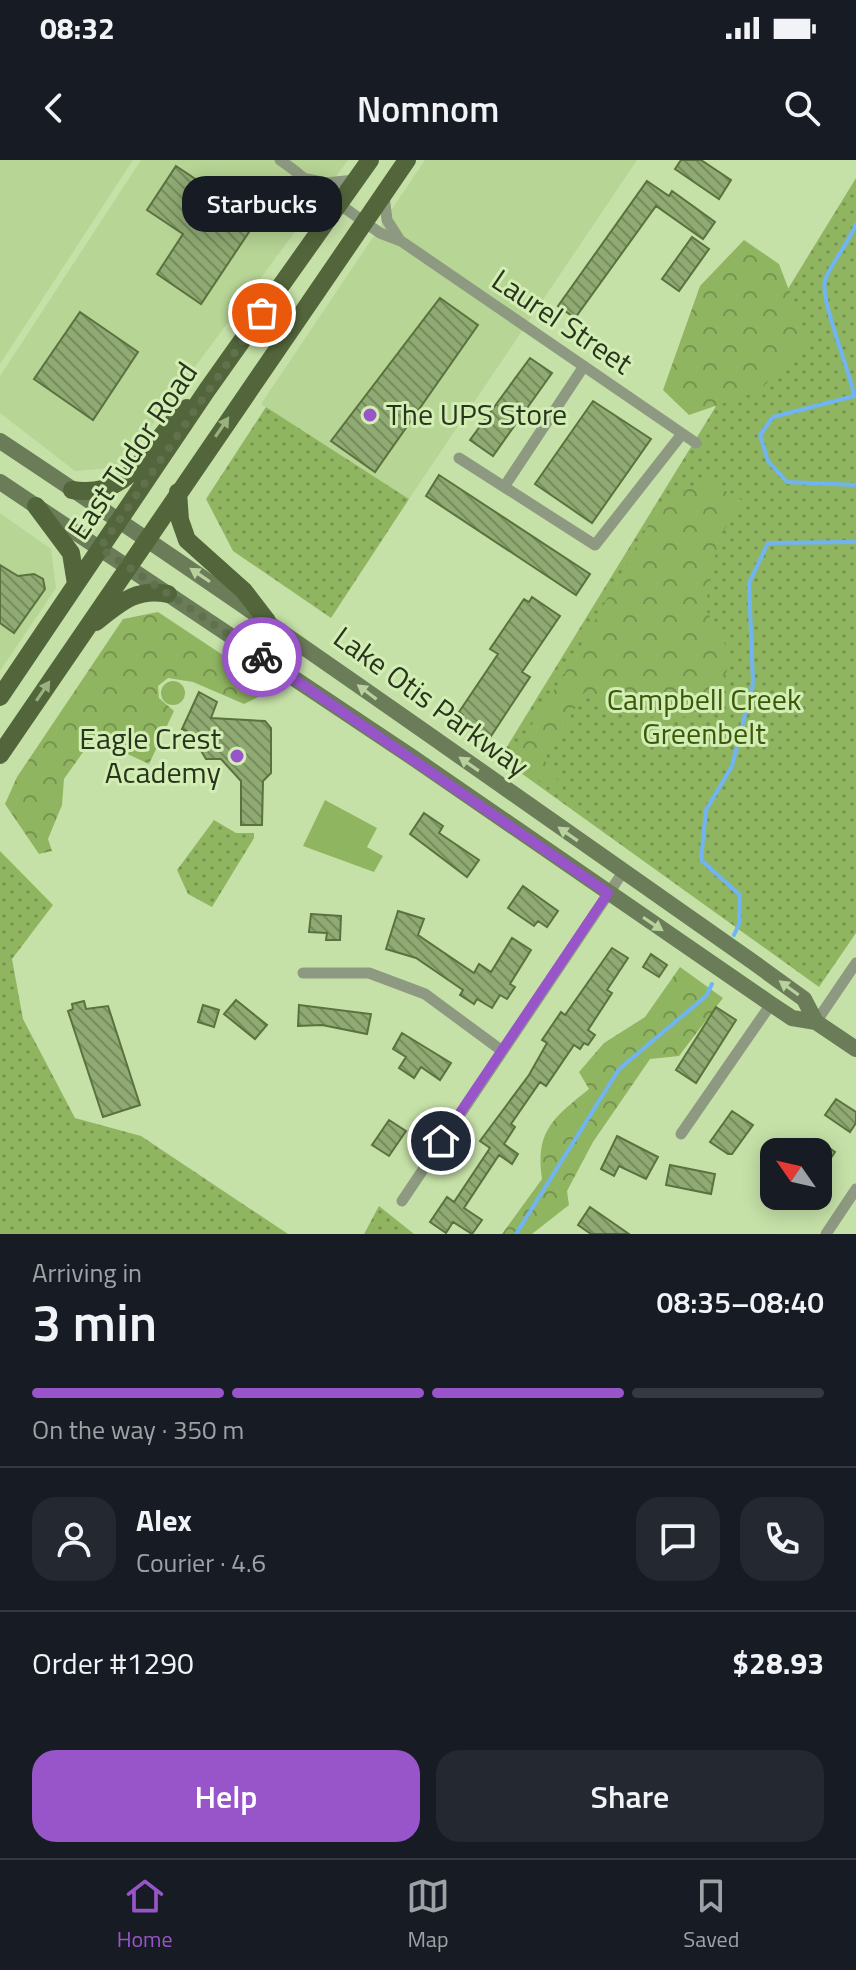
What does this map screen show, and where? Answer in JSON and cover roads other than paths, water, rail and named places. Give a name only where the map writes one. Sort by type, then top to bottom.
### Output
[{"type":"main road","name":"East Tudor Road","points":[[0,697],[207,390],[370,160]]},
{"type":"main road","name":"East Tudor Road","points":[[0,755],[407,160]]},
{"type":"main road","points":[[72,490],[104,491],[121,484],[168,425],[207,390]]},
{"type":"main road","name":"Lake Otis Parkway","points":[[0,441],[267,621],[753,962],[804,999],[816,1022]]},
{"type":"main road","name":"Lake Otis Parkway","points":[[0,482],[792,1018],[816,1022],[856,1049]]},
{"type":"main road","points":[[178,492],[180,520],[187,540],[244,591],[267,621]]},
{"type":"main road","points":[[36,506],[66,545],[74,563],[76,584]]},
{"type":"main road","points":[[82,634],[133,595],[153,591],[168,594]]},
{"type":"street","points":[[280,160],[307,179],[321,201],[324,224]]},
{"type":"street","points":[[307,179],[326,183],[356,180]]},
{"type":"street","points":[[384,191],[387,220],[401,241]]},
{"type":"street","name":"Laurel Street","points":[[339,204],[401,241],[696,443]]},
{"type":"street","points":[[504,487],[584,366]]},
{"type":"street","points":[[459,458],[595,545],[682,434]]},
{"type":"street","points":[[402,1201],[623,872]]},
{"type":"street","points":[[816,1022],[856,963]]},
{"type":"street","points":[[303,973],[369,973],[425,994],[501,1050]]},
{"type":"street","points":[[681,1134],[771,1004]]},
{"type":"street","points":[[826,1234],[856,1189]]},
{"type":"waterway","points":[[856,224],[825,280],[827,303],[854,396],[773,417],[760,435],[768,461],[787,482],[856,485]]},
{"type":"waterway","points":[[734,935],[739,924],[740,895],[701,860],[706,810],[732,766],[753,683],[749,583],[768,543],[856,542]]},
{"type":"waterway","points":[[516,1234],[619,1069],[706,996],[712,984]]},
{"type":"place","name":"Starbucks","points":[[262,313]]},
{"type":"place","name":"The UPS Store","points":[[370,415]]},
{"type":"place","name":"Eagle Crest Academy","points":[[237,756]]},
{"type":"park label","name":"Campbell Creek Greenbelt","points":[[704,717]]}]
